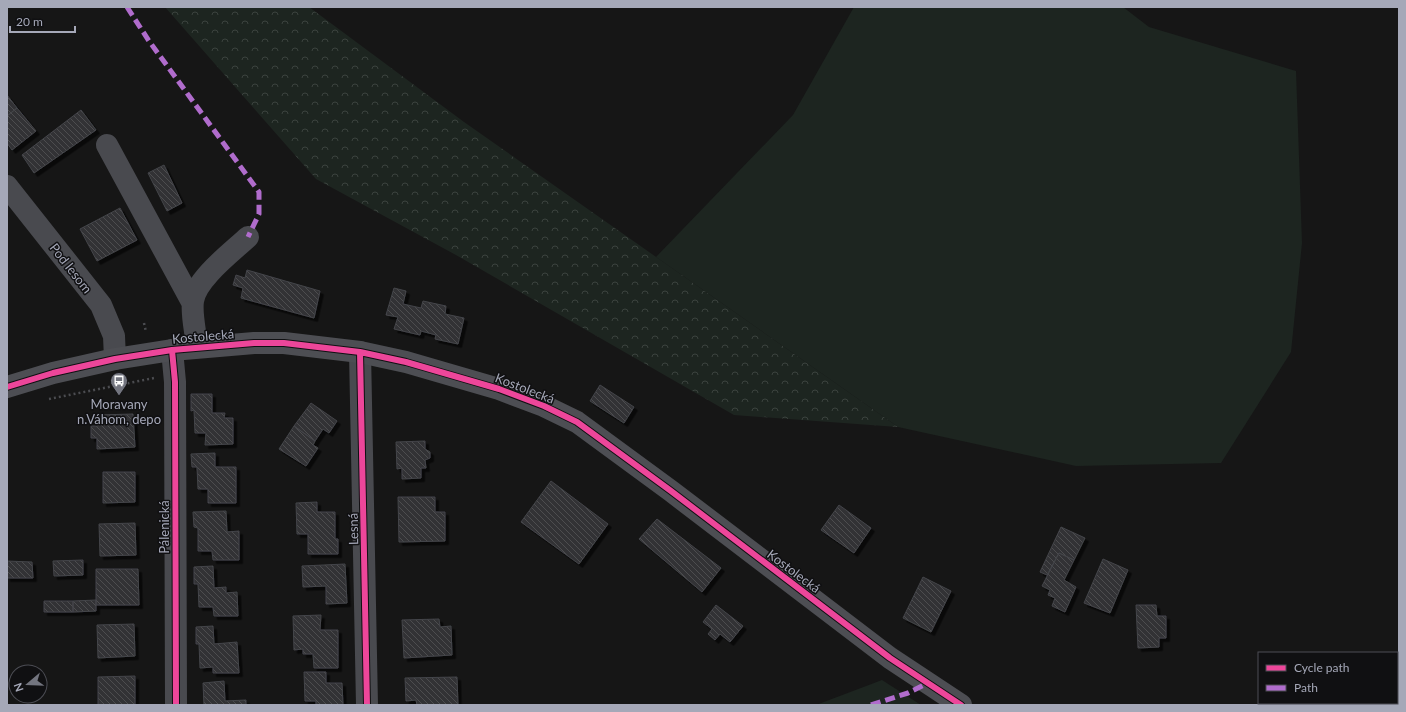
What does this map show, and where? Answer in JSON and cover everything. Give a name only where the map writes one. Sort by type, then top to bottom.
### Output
[{"type":"main road","name":"Kostolecká","points":[[7,387],[53,373],[115,359],[173,359],[197,347],[254,343],[284,343],[360,352],[406,362],[499,389],[544,406],[577,422],[671,491],[890,658],[956,702]]},
{"type":"street","points":[[107,145],[192,302],[197,347]]},
{"type":"street","name":"Pod lesom","points":[[7,186],[101,305],[114,336],[115,359]]},
{"type":"street","points":[[192,302],[196,290],[218,265],[248,237]]},
{"type":"street","name":"Lesná","points":[[360,352],[367,705]]},
{"type":"street","name":"Pálenická","points":[[173,359],[176,705]]},
{"type":"path","points":[[47,399],[153,378],[173,359]]},
{"type":"green space","points":[[165,7],[309,7],[464,122],[898,427],[734,415],[456,255],[316,179]]},
{"type":"green space","points":[[854,7],[1123,7],[1149,27],[1296,71],[1302,243],[1291,352],[1221,463],[1076,466],[898,427],[656,257],[793,115]]},
{"type":"green space","points":[[882,680],[921,705],[816,705]]},
{"type":"building","points":[[7,95],[17,108],[7,116]]},
{"type":"building","points":[[17,108],[36,131],[12,150],[7,143],[7,116]]},
{"type":"building","points":[[81,110],[96,130],[34,173],[22,155]]},
{"type":"building","points":[[164,165],[182,203],[167,211],[148,173]]},
{"type":"building","points":[[120,208],[137,240],[97,261],[80,229]]},
{"type":"building","points":[[247,270],[320,291],[314,318],[241,298],[243,288],[233,285],[236,275],[245,278]]},
{"type":"building","points":[[394,288],[406,291],[403,304],[421,308],[423,301],[446,306],[445,314],[464,318],[458,344],[435,339],[436,335],[421,331],[420,335],[394,329],[398,317],[386,315]]},
{"type":"building","points":[[600,385],[634,407],[624,423],[590,401]]},
{"type":"building","points":[[191,394],[212,394],[212,413],[225,413],[224,418],[233,418],[233,444],[205,445],[206,433],[195,433],[194,410],[191,411]]},
{"type":"building","points":[[311,403],[337,421],[329,433],[323,429],[315,441],[294,426]]},
{"type":"building","points":[[133,414],[135,447],[97,449],[97,438],[91,438],[91,426],[98,426],[97,415]]},
{"type":"building","points":[[294,426],[315,441],[313,445],[318,448],[306,466],[279,449]]},
{"type":"building","points":[[425,441],[425,449],[430,452],[430,458],[425,460],[426,468],[421,468],[421,478],[402,479],[402,468],[397,469],[396,442]]},
{"type":"building","points":[[215,453],[215,467],[236,467],[236,503],[208,503],[208,489],[198,489],[197,467],[192,467],[191,454]]},
{"type":"building","points":[[103,472],[135,472],[135,502],[103,503]]},
{"type":"building","points":[[551,481],[608,524],[579,564],[521,522]]},
{"type":"building","points":[[398,497],[435,497],[435,512],[445,512],[445,541],[399,542]]},
{"type":"building","points":[[317,502],[317,512],[335,512],[335,539],[338,539],[338,554],[308,554],[308,534],[297,534],[296,503]]},
{"type":"building","points":[[839,505],[871,528],[854,553],[821,530]]},
{"type":"building","points":[[226,511],[227,532],[239,531],[239,560],[213,560],[212,551],[198,551],[198,528],[194,527],[193,512]]},
{"type":"building","points":[[657,519],[721,568],[702,592],[639,539]]},
{"type":"building","points":[[135,523],[136,555],[100,556],[99,524]]},
{"type":"building","points":[[1061,527],[1085,538],[1074,560],[1059,553],[1047,575],[1040,572]]},
{"type":"building","points":[[1059,553],[1074,560],[1064,580],[1076,587],[1065,612],[1052,606],[1055,598],[1048,595],[1050,590],[1042,586]]},
{"type":"building","points":[[1103,559],[1128,570],[1110,613],[1084,603]]},
{"type":"building","points":[[83,560],[83,575],[54,576],[53,561]]},
{"type":"building","points":[[7,561],[32,562],[33,578],[7,578]]},
{"type":"building","points":[[345,564],[347,603],[326,604],[326,586],[303,587],[302,566]]},
{"type":"building","points":[[213,566],[214,588],[226,587],[226,593],[237,592],[238,616],[214,616],[213,607],[199,607],[198,584],[194,584],[194,567]]},
{"type":"building","points":[[96,569],[138,569],[139,605],[96,605]]},
{"type":"building","points":[[923,577],[951,591],[931,632],[903,618]]},
{"type":"building","points":[[96,600],[96,611],[73,612],[73,601]]},
{"type":"building","points":[[44,601],[73,601],[73,612],[44,612]]},
{"type":"building","points":[[716,605],[743,626],[730,642],[720,634],[715,640],[708,634],[712,629],[703,622]]},
{"type":"building","points":[[1136,605],[1156,605],[1157,616],[1166,616],[1166,638],[1159,638],[1159,647],[1138,648]]},
{"type":"building","points":[[321,615],[320,630],[338,630],[338,668],[314,668],[313,654],[303,654],[303,649],[294,650],[293,616]]},
{"type":"building","points":[[439,619],[440,627],[451,626],[452,655],[404,658],[402,620]]},
{"type":"building","points":[[134,624],[135,656],[98,658],[97,625]]},
{"type":"building","points":[[213,626],[214,644],[237,642],[239,673],[213,673],[213,667],[200,668],[199,644],[196,644],[196,627]]},
{"type":"building","points":[[304,672],[326,672],[326,683],[342,683],[343,705],[316,705],[316,701],[305,701]]},
{"type":"building","points":[[135,676],[135,705],[98,705],[98,677]]},
{"type":"building","points":[[457,677],[458,705],[417,705],[416,700],[406,701],[405,678]]},
{"type":"building","points":[[224,681],[225,701],[246,700],[246,705],[204,705],[203,683]]},
{"type":"marked path","points":[[127,7],[149,41],[259,192],[259,214],[248,237]]},
{"type":"marked path","points":[[871,705],[908,693],[928,683]]},
{"type":"cycle path","points":[[7,387],[53,373],[115,359],[172,350],[254,343],[284,343],[360,352],[406,362],[499,389],[544,406],[577,422],[671,491],[890,658],[961,705]]},
{"type":"cycle path","points":[[172,350],[175,382],[176,705]]},
{"type":"cycle path","points":[[360,352],[367,705]]},
{"type":"place","name":"Moravany n.Váhom, depo","points":[[119,396]]}]
